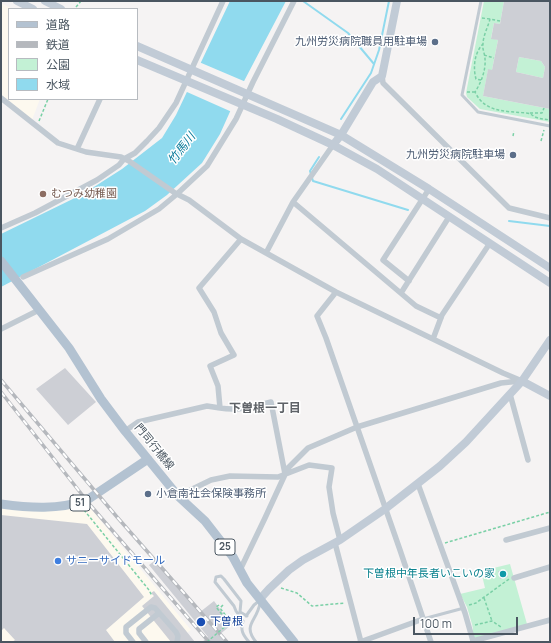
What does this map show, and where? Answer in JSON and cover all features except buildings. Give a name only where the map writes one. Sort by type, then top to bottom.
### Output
[{"type":"main road","name":"門司行橋線","points":[[1,261],[69,348],[101,399],[125,431],[178,496],[205,521],[233,557],[247,583],[294,642]]},
{"type":"main road","name":"51","points":[[1,504],[39,508],[76,504],[87,500],[148,459]]},
{"type":"street","points":[[17,1],[31,8]]},
{"type":"street","points":[[46,1],[59,8]]},
{"type":"street","points":[[1,228],[34,213],[97,180],[135,153],[159,128],[176,103],[187,82],[223,1]]},
{"type":"street","points":[[23,277],[108,239],[160,209],[207,166],[219,147],[294,1]]},
{"type":"street","points":[[397,1],[382,76],[383,83],[509,208],[550,218]]},
{"type":"street","points":[[138,46],[341,135],[429,189],[550,268]]},
{"type":"street","points":[[138,60],[333,144],[422,198],[550,283]]},
{"type":"street","points":[[266,253],[294,202],[314,171],[341,135],[373,82],[382,76]]},
{"type":"street","points":[[1,98],[58,143],[86,152],[126,160],[176,194],[189,200],[241,239],[336,292],[522,381],[550,396]]},
{"type":"street","points":[[77,149],[100,100]]},
{"type":"street","points":[[409,281],[383,260],[429,189]]},
{"type":"street","points":[[294,202],[416,306],[441,318]]},
{"type":"street","points":[[401,294],[449,216]]},
{"type":"street","points":[[220,408],[218,386],[210,366],[234,355],[221,333],[214,312],[199,288],[241,239]]},
{"type":"street","points":[[433,339],[441,318],[490,244]]},
{"type":"street","points":[[336,292],[317,316],[326,338],[431,642]]},
{"type":"street","points":[[1,329],[39,310]]},
{"type":"street","points":[[260,600],[289,570],[303,560],[338,541],[385,509],[418,484],[466,442],[522,381],[550,340]]},
{"type":"street","points":[[240,570],[288,468],[308,448],[357,427],[500,383],[522,381]]},
{"type":"street","points":[[510,394],[528,460]]},
{"type":"street","points":[[125,431],[138,422],[207,406],[229,410],[243,409],[270,402],[285,474]]},
{"type":"street","points":[[178,496],[211,480],[230,476],[278,477],[309,465],[332,468],[329,487],[333,513],[360,642],[423,619]]},
{"type":"street","points":[[418,484],[464,608],[473,641],[550,620]]},
{"type":"street","points":[[506,540],[550,528]]},
{"type":"street","points":[[514,578],[550,567]]},
{"type":"street","points":[[133,642],[126,633],[126,628],[148,608],[153,607],[178,636],[177,642]]},
{"type":"street","points":[[146,642],[140,633],[140,629],[159,613]]},
{"type":"lane","points":[[481,1],[462,95],[478,112],[550,126]]},
{"type":"lane","points":[[243,621],[236,612],[234,606],[215,582],[215,579],[218,576],[223,577],[241,601],[240,612],[246,616]]},
{"type":"lane","points":[[249,642],[242,633],[241,629],[243,621],[254,605],[260,600]]},
{"type":"lane","points":[[256,642],[249,628],[259,611],[260,600]]},
{"type":"lane","points":[[234,606],[241,606]]},
{"type":"lane","points":[[423,619],[464,608]]},
{"type":"path","points":[[76,7],[81,1]]},
{"type":"path","points":[[481,18],[500,21]]},
{"type":"path","points":[[475,92],[481,80],[484,69],[483,44],[490,19]]},
{"type":"path","points":[[481,80],[476,79],[475,65],[477,52],[483,44]]},
{"type":"path","points":[[484,55],[494,58]]},
{"type":"path","points":[[466,92],[475,92]]},
{"type":"path","points":[[475,92],[481,102],[492,108],[518,113],[542,113],[544,108]]},
{"type":"path","points":[[36,127],[48,100]]},
{"type":"path","points":[[528,113],[535,117],[550,120]]},
{"type":"path","points":[[541,141],[543,129],[550,131]]},
{"type":"path","points":[[514,131],[514,136]]},
{"type":"path","points":[[83,508],[149,590],[152,596]]},
{"type":"path","points":[[439,544],[550,512]]},
{"type":"path","points":[[464,608],[476,603],[508,580],[514,578]]},
{"type":"path","points":[[280,587],[296,593],[312,606],[351,603]]},
{"type":"path","points":[[484,597],[492,621],[505,630]]},
{"type":"path","points":[[219,605],[216,607],[231,622]]},
{"type":"path","points":[[223,605],[220,608],[231,622]]},
{"type":"path","points":[[473,626],[492,621]]},
{"type":"path","points":[[207,642],[231,622]]},
{"type":"shaded area","points":[[1,3],[11,8],[8,8],[8,100],[40,100],[32,120],[1,95]]},
{"type":"shaded area","name":"サニーサイドモール","points":[[86,503],[191,630],[174,642],[1,642],[1,505]]},
{"type":"green space","points":[[484,1],[504,1],[500,24],[494,23],[491,38],[498,40],[492,70],[488,70],[483,96],[550,109],[550,122],[480,109],[467,97],[466,93]]},
{"type":"green space","points":[[519,57],[541,61],[545,67],[543,78],[516,72]]},
{"type":"green space","points":[[510,564],[527,624],[474,639],[472,624],[467,607],[460,594],[485,588],[481,571]]},
{"type":"water","name":"竹馬川","points":[[230,1],[286,1],[242,85],[220,134],[202,163],[167,195],[145,211],[1,287],[1,234],[83,194],[122,169],[162,138],[176,115]]},
{"type":"pier","points":[[199,62],[246,82],[232,112],[185,92]]},
{"type":"waterway","points":[[303,1],[348,33],[374,64]]},
{"type":"waterway","points":[[341,119],[371,73],[379,50],[389,1]]},
{"type":"waterway","points":[[319,157],[310,171],[313,181],[408,210]]},
{"type":"waterway","points":[[509,221],[550,226]]},
{"type":"railway","points":[[1,380],[117,517],[227,642]]},
{"type":"railway","points":[[1,392],[91,506],[209,642]]},
{"type":"place","name":"九州労災病院職員用駐車場","points":[[435,42]]},
{"type":"place","name":"九州労災病院駐車場","points":[[513,155]]},
{"type":"place","name":"むつみ幼稚園","points":[[43,194]]},
{"type":"place","name":"小倉南社会保険事務所","points":[[148,494]]},
{"type":"place","name":"サニーサイドモール","points":[[58,561]]},
{"type":"place","name":"下曽根中年長者いこいの家","points":[[503,574]]},
{"type":"place","name":"下曽根","points":[[201,622]]},
{"type":"district","name":"下曽根一丁目","points":[[265,409]]}]
